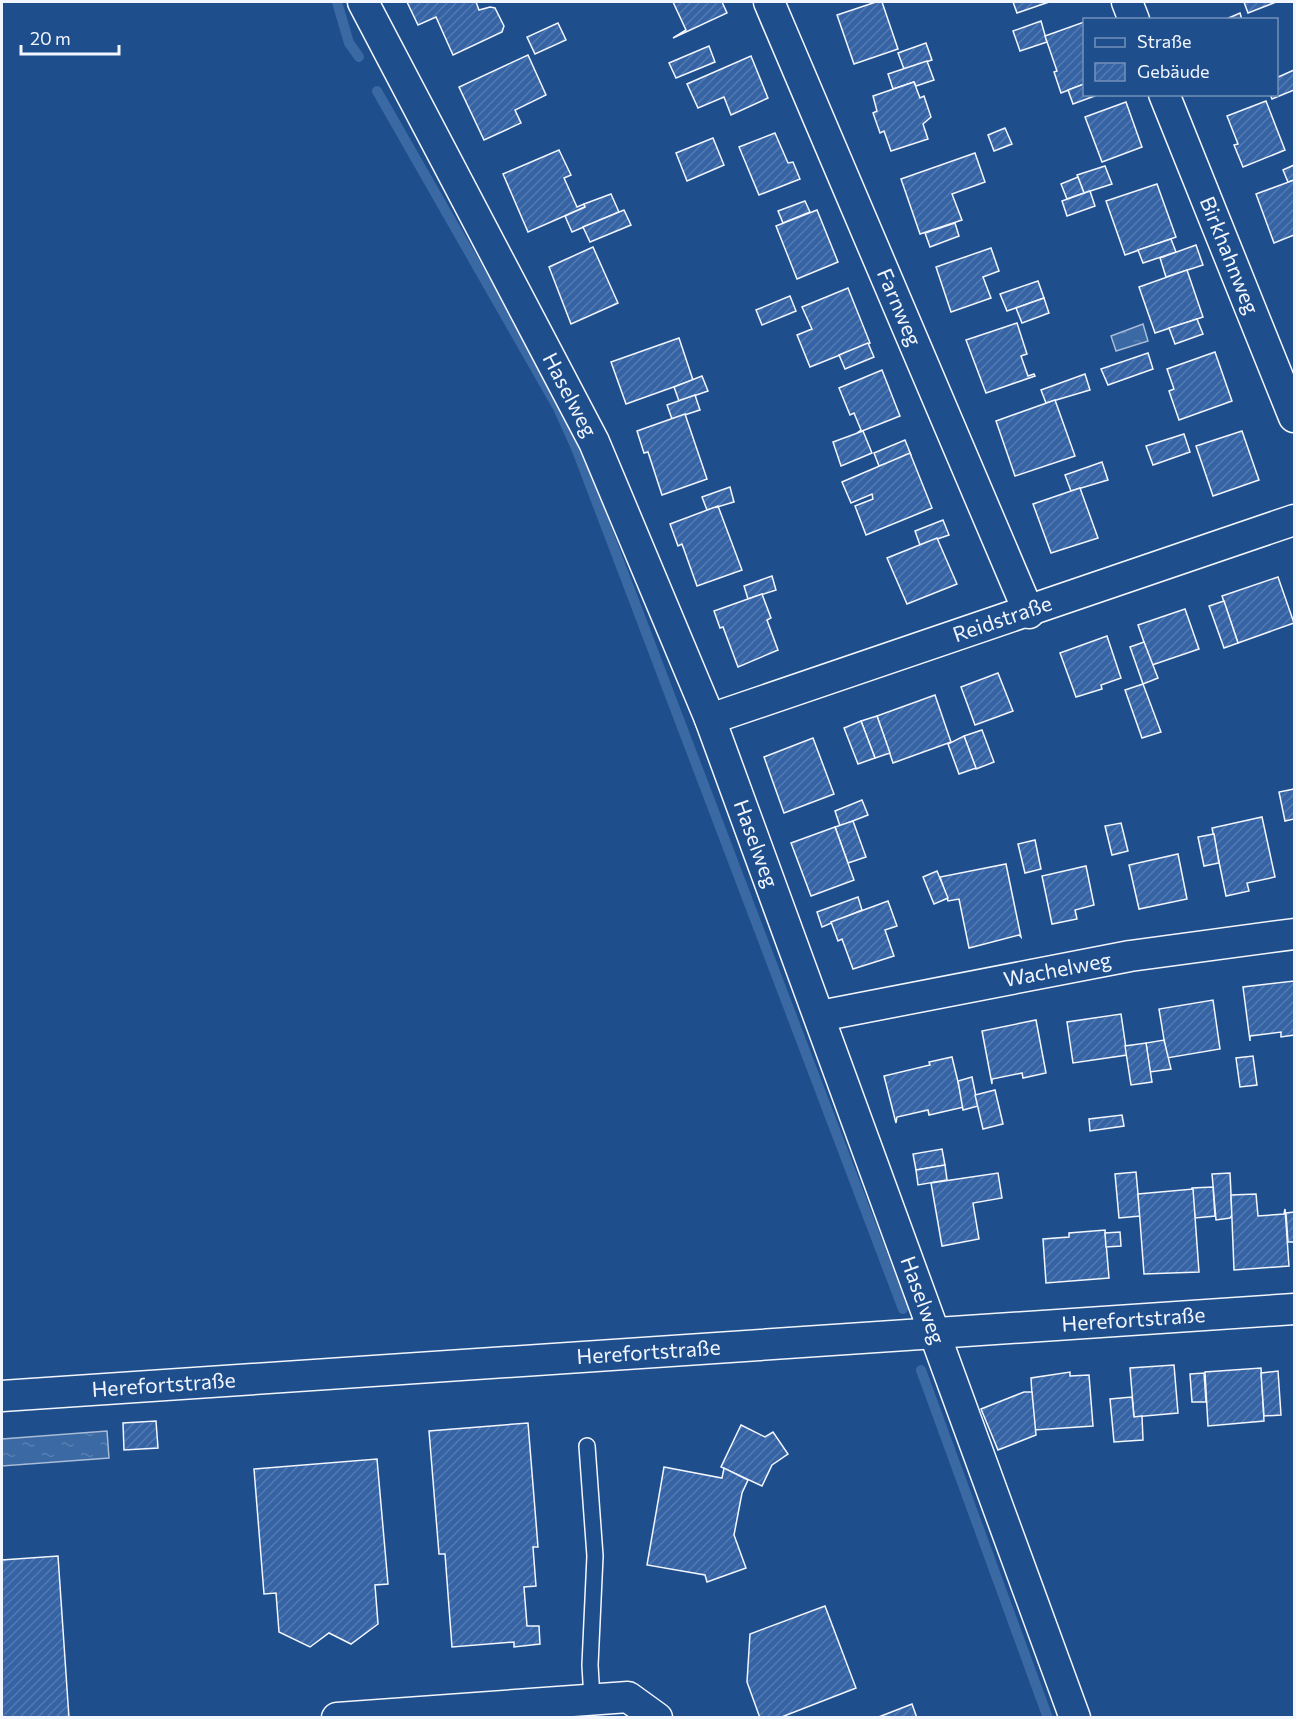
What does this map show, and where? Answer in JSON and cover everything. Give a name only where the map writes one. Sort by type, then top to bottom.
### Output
[{"type":"street","name":"Haselweg","points":[[363,2],[594,442],[710,719],[1075,1718]]},
{"type":"street","name":"Farnweg","points":[[769,2],[1029,613]]},
{"type":"street","points":[[1127,2],[1133,18]]},
{"type":"street","name":"Birkhahnweg","points":[[1165,96],[1294,417]]},
{"type":"street","name":"Reidstraße","points":[[710,719],[1029,613],[1294,520]]},
{"type":"street","name":"Wachelweg","points":[[820,1016],[1130,957],[1294,934]]},
{"type":"street","name":"Herefortstraße","points":[[2,1396],[1294,1309]]},
{"type":"street","points":[[337,1718],[628,1697],[657,1718]]},
{"type":"lane","points":[[588,1446],[596,1556],[590,1665],[592,1699]]},
{"type":"water","points":[[1143,324],[1148,341],[1116,351],[1111,336]]},
{"type":"water","points":[[107,1431],[109,1458],[2,1466],[2,1439]]},
{"type":"building","points":[[407,2],[476,2],[479,10],[495,8],[504,26],[502,32],[453,55],[436,17],[418,25]]},
{"type":"building","points":[[673,2],[722,2],[727,13],[673,38],[686,30]]},
{"type":"building","points":[[882,2],[898,49],[854,64],[837,15]]},
{"type":"building","points":[[1013,2],[1049,2],[1017,13]]},
{"type":"building","points":[[1244,2],[1276,2],[1248,13]]},
{"type":"building","points":[[1240,13],[1241,18],[1229,18]]},
{"type":"building","points":[[1041,21],[1047,42],[1020,51],[1013,31]]},
{"type":"building","points":[[1083,22],[1083,84],[1061,93],[1054,72],[1057,71],[1045,36]]},
{"type":"building","points":[[558,23],[566,40],[535,54],[527,37]]},
{"type":"building","points":[[926,43],[932,60],[904,69],[898,53]]},
{"type":"building","points":[[709,46],[715,62],[676,78],[669,63]]},
{"type":"building","points":[[528,55],[546,95],[515,110],[521,123],[484,140],[459,87]]},
{"type":"building","points":[[751,56],[768,98],[731,115],[724,97],[698,108],[687,84]]},
{"type":"building","points":[[927,61],[934,80],[916,86],[914,82],[893,89],[888,74]]},
{"type":"building","points":[[1294,70],[1294,90],[1272,99],[1271,96],[1278,96],[1278,77]]},
{"type":"building","points":[[914,82],[920,98],[924,96],[931,117],[923,124],[928,139],[891,151],[884,131],[880,133],[873,113],[877,111],[873,96]]},
{"type":"building","points":[[1083,84],[1083,96],[1095,96],[1073,104],[1068,90]]},
{"type":"building","points":[[1266,101],[1285,150],[1243,167],[1234,145],[1238,144],[1227,116]]},
{"type":"building","points":[[1126,102],[1142,147],[1102,162],[1085,117]]},
{"type":"building","points":[[1005,128],[1012,144],[994,151],[988,135]]},
{"type":"building","points":[[775,133],[788,163],[793,162],[800,179],[759,195],[739,147]]},
{"type":"building","points":[[713,138],[724,165],[687,181],[676,153]]},
{"type":"building","points":[[559,150],[571,175],[564,178],[577,207],[584,204],[585,207],[528,232],[503,174]]},
{"type":"building","points":[[975,153],[985,182],[952,194],[962,220],[920,234],[901,179]]},
{"type":"building","points":[[1294,165],[1294,180],[1288,182],[1283,170]]},
{"type":"building","points":[[1105,166],[1112,184],[1084,193],[1077,175]]},
{"type":"building","points":[[1078,177],[1084,193],[1067,199],[1061,184]]},
{"type":"building","points":[[1294,180],[1294,235],[1274,243],[1256,194]]},
{"type":"building","points":[[1157,184],[1176,237],[1125,255],[1106,201]]},
{"type":"building","points":[[1090,191],[1095,206],[1067,216],[1062,201]]},
{"type":"building","points":[[611,194],[619,212],[572,232],[565,216],[585,207],[584,204]]},
{"type":"building","points":[[805,201],[810,212],[783,223],[778,211]]},
{"type":"building","points":[[624,210],[631,225],[590,242],[583,227]]},
{"type":"building","points":[[817,210],[838,262],[797,279],[776,226]]},
{"type":"building","points":[[955,223],[959,236],[930,247],[925,233]]},
{"type":"building","points":[[1171,239],[1176,252],[1143,263],[1138,250]]},
{"type":"building","points":[[1196,245],[1203,265],[1166,277],[1160,258]]},
{"type":"building","points":[[593,247],[618,303],[571,324],[549,267]]},
{"type":"building","points":[[991,248],[999,271],[983,277],[991,298],[951,312],[936,267]]},
{"type":"building","points":[[1187,270],[1203,317],[1155,333],[1139,287]]},
{"type":"building","points":[[1038,281],[1044,298],[1007,311],[1000,294]]},
{"type":"building","points":[[848,288],[870,343],[810,367],[797,335],[812,329],[802,307]]},
{"type":"building","points":[[790,296],[796,311],[762,325],[756,310]]},
{"type":"building","points":[[1044,298],[1049,313],[1022,323],[1016,308]]},
{"type":"building","points":[[1197,319],[1203,334],[1175,344],[1169,328]]},
{"type":"building","points":[[1017,323],[1027,354],[1021,356],[1028,376],[1034,374],[1035,376],[986,393],[966,340]]},
{"type":"building","points":[[679,338],[693,380],[626,404],[611,362]]},
{"type":"building","points":[[868,343],[874,357],[845,369],[839,355]]},
{"type":"building","points":[[1215,352],[1232,401],[1179,420],[1169,391],[1174,389],[1167,369]]},
{"type":"building","points":[[1148,353],[1153,369],[1108,385],[1101,369]]},
{"type":"building","points":[[882,370],[900,416],[857,433],[861,430],[854,413],[850,415],[839,388]]},
{"type":"building","points":[[1085,374],[1090,390],[1046,403],[1041,390]]},
{"type":"building","points":[[702,376],[708,391],[679,401],[674,387]]},
{"type":"building","points":[[695,395],[700,410],[672,419],[667,405]]},
{"type":"building","points":[[1055,400],[1075,456],[1015,476],[996,421]]},
{"type":"building","points":[[685,414],[707,479],[662,495],[648,452],[644,453],[637,431]]},
{"type":"building","points":[[863,431],[872,453],[841,466],[833,442]]},
{"type":"building","points":[[1242,431],[1259,480],[1213,496],[1196,446]]},
{"type":"building","points":[[1184,434],[1190,452],[1153,465],[1146,446]]},
{"type":"building","points":[[905,440],[911,455],[879,466],[874,453]]},
{"type":"building","points":[[910,453],[932,508],[866,535],[855,506],[873,499],[872,494],[851,503],[842,482]]},
{"type":"building","points":[[1102,462],[1108,480],[1071,491],[1065,475]]},
{"type":"building","points":[[730,487],[734,502],[707,510],[702,497]]},
{"type":"building","points":[[1080,488],[1098,538],[1051,553],[1033,504]]},
{"type":"building","points":[[718,506],[742,570],[697,586],[682,544],[678,546],[670,524]]},
{"type":"building","points":[[943,520],[949,535],[920,545],[915,531]]},
{"type":"building","points":[[937,538],[957,584],[907,604],[887,558]]},
{"type":"building","points":[[772,576],[776,590],[748,599],[744,586]]},
{"type":"building","points":[[1278,577],[1294,623],[1238,643],[1222,596]]},
{"type":"building","points":[[762,594],[771,618],[767,620],[778,650],[738,667],[723,627],[720,628],[714,611]]},
{"type":"building","points":[[1224,601],[1238,643],[1224,648],[1209,606]]},
{"type":"building","points":[[1185,609],[1199,649],[1152,665],[1138,625]]},
{"type":"building","points":[[1107,636],[1121,678],[1101,685],[1102,689],[1076,697],[1060,653]]},
{"type":"building","points":[[1144,642],[1158,678],[1143,684],[1130,647]]},
{"type":"building","points":[[998,673],[1013,711],[975,725],[961,687]]},
{"type":"building","points":[[1143,684],[1161,732],[1142,738],[1125,690]]},
{"type":"building","points":[[935,695],[951,742],[893,763],[877,716]]},
{"type":"building","points":[[877,716],[890,753],[875,758],[861,721]]},
{"type":"building","points":[[861,721],[875,758],[858,764],[844,728]]},
{"type":"building","points":[[982,730],[994,762],[976,769],[964,736]]},
{"type":"building","points":[[964,736],[976,768],[959,774],[948,744]]},
{"type":"building","points":[[813,738],[834,794],[784,813],[764,757]]},
{"type":"building","points":[[1294,789],[1294,819],[1285,821],[1279,792]]},
{"type":"building","points":[[862,800],[868,815],[840,826],[835,811]]},
{"type":"building","points":[[1262,817],[1275,877],[1247,883],[1249,891],[1226,896],[1212,828]]},
{"type":"building","points":[[853,821],[866,857],[848,863],[835,827]]},
{"type":"building","points":[[1121,823],[1128,851],[1112,855],[1105,826]]},
{"type":"building","points":[[835,827],[854,880],[811,896],[791,843]]},
{"type":"building","points":[[1214,834],[1219,863],[1204,866],[1198,837]]},
{"type":"building","points":[[1035,840],[1041,869],[1025,873],[1018,844]]},
{"type":"building","points":[[1178,854],[1187,899],[1139,909],[1129,865]]},
{"type":"building","points":[[1006,864],[1021,937],[1019,935],[969,948],[959,899],[948,901],[940,877]]},
{"type":"building","points":[[1086,866],[1094,905],[1075,910],[1077,919],[1052,924],[1042,876]]},
{"type":"building","points":[[937,871],[948,898],[934,904],[923,877]]},
{"type":"building","points":[[858,897],[862,910],[822,927],[817,912]]},
{"type":"building","points":[[888,901],[897,926],[885,930],[894,956],[853,969],[842,939],[838,941],[831,922]]},
{"type":"building","points":[[1294,981],[1294,1035],[1281,1037],[1281,1032],[1250,1036],[1250,1041],[1243,987]]},
{"type":"building","points":[[1213,1000],[1220,1049],[1167,1058],[1159,1009]]},
{"type":"building","points":[[1121,1014],[1127,1055],[1073,1063],[1067,1022]]},
{"type":"building","points":[[1036,1020],[1046,1073],[1023,1078],[1022,1073],[992,1079],[992,1084],[982,1031]]},
{"type":"building","points":[[1164,1040],[1171,1069],[1150,1072],[1146,1043]]},
{"type":"building","points":[[1146,1043],[1152,1082],[1131,1085],[1125,1046]]},
{"type":"building","points":[[1253,1056],[1257,1085],[1240,1087],[1236,1058]]},
{"type":"building","points":[[952,1057],[964,1107],[929,1115],[928,1110],[897,1117],[896,1123],[884,1076]]},
{"type":"building","points":[[972,1077],[978,1106],[963,1110],[958,1081]]},
{"type":"building","points":[[995,1090],[1003,1124],[983,1129],[975,1095]]},
{"type":"building","points":[[1122,1115],[1124,1126],[1090,1131],[1089,1119]]},
{"type":"building","points":[[942,1149],[945,1165],[916,1170],[913,1154]]},
{"type":"building","points":[[945,1165],[947,1180],[918,1185],[916,1170]]},
{"type":"building","points":[[1136,1172],[1140,1216],[1119,1218],[1115,1174]]},
{"type":"building","points":[[998,1173],[1002,1198],[973,1203],[979,1239],[942,1246],[931,1183]]},
{"type":"building","points":[[1230,1173],[1232,1215],[1230,1218],[1216,1220],[1212,1174]]},
{"type":"building","points":[[1213,1187],[1215,1216],[1195,1218],[1192,1188]]},
{"type":"building","points":[[1193,1189],[1199,1272],[1144,1274],[1138,1194]]},
{"type":"building","points":[[1256,1194],[1258,1216],[1284,1214],[1285,1209],[1289,1266],[1234,1270],[1231,1195]]},
{"type":"building","points":[[1294,1212],[1294,1242],[1288,1242],[1286,1213]]},
{"type":"building","points":[[1105,1230],[1109,1278],[1046,1283],[1043,1239],[1069,1237],[1069,1233]]},
{"type":"building","points":[[1120,1232],[1121,1246],[1106,1247],[1105,1233]]},
{"type":"building","points":[[1174,1365],[1178,1413],[1134,1417],[1130,1368]]},
{"type":"building","points":[[1261,1368],[1264,1421],[1208,1426],[1205,1372]]},
{"type":"building","points":[[1278,1371],[1281,1415],[1264,1416],[1261,1373]]},
{"type":"building","points":[[1070,1372],[1070,1376],[1089,1375],[1093,1426],[1034,1430],[1031,1378]]},
{"type":"building","points":[[1204,1373],[1206,1402],[1192,1402],[1190,1374]]},
{"type":"building","points":[[1024,1392],[1032,1392],[1036,1435],[998,1450],[981,1409]]},
{"type":"building","points":[[1132,1397],[1134,1417],[1142,1416],[1143,1440],[1114,1442],[1110,1399]]},
{"type":"building","points":[[156,1421],[158,1448],[124,1450],[123,1423]]},
{"type":"building","points":[[528,1423],[538,1547],[533,1547],[536,1586],[524,1587],[527,1626],[539,1626],[540,1644],[514,1647],[514,1642],[452,1647],[445,1554],[439,1554],[429,1431]]},
{"type":"building","points":[[741,1425],[765,1437],[773,1432],[788,1454],[772,1465],[762,1486],[721,1467]]},
{"type":"building","points":[[377,1459],[388,1584],[375,1585],[378,1624],[351,1644],[329,1633],[310,1647],[279,1632],[276,1593],[264,1594],[254,1469]]},
{"type":"building","points":[[664,1467],[722,1478],[724,1468],[748,1480],[742,1493],[734,1535],[746,1568],[707,1582],[705,1575],[647,1565]]},
{"type":"building","points":[[58,1556],[69,1718],[2,1718],[2,1560]]},
{"type":"building","points":[[825,1606],[856,1688],[779,1718],[760,1718],[747,1682],[750,1634]]},
{"type":"building","points":[[912,1704],[917,1718],[876,1718]]},
{"type":"waterway","points":[[337,2],[349,43],[359,57]]},
{"type":"waterway","points":[[377,91],[558,408],[576,448],[903,1309]]},
{"type":"waterway","points":[[921,1370],[1048,1718]]}]
